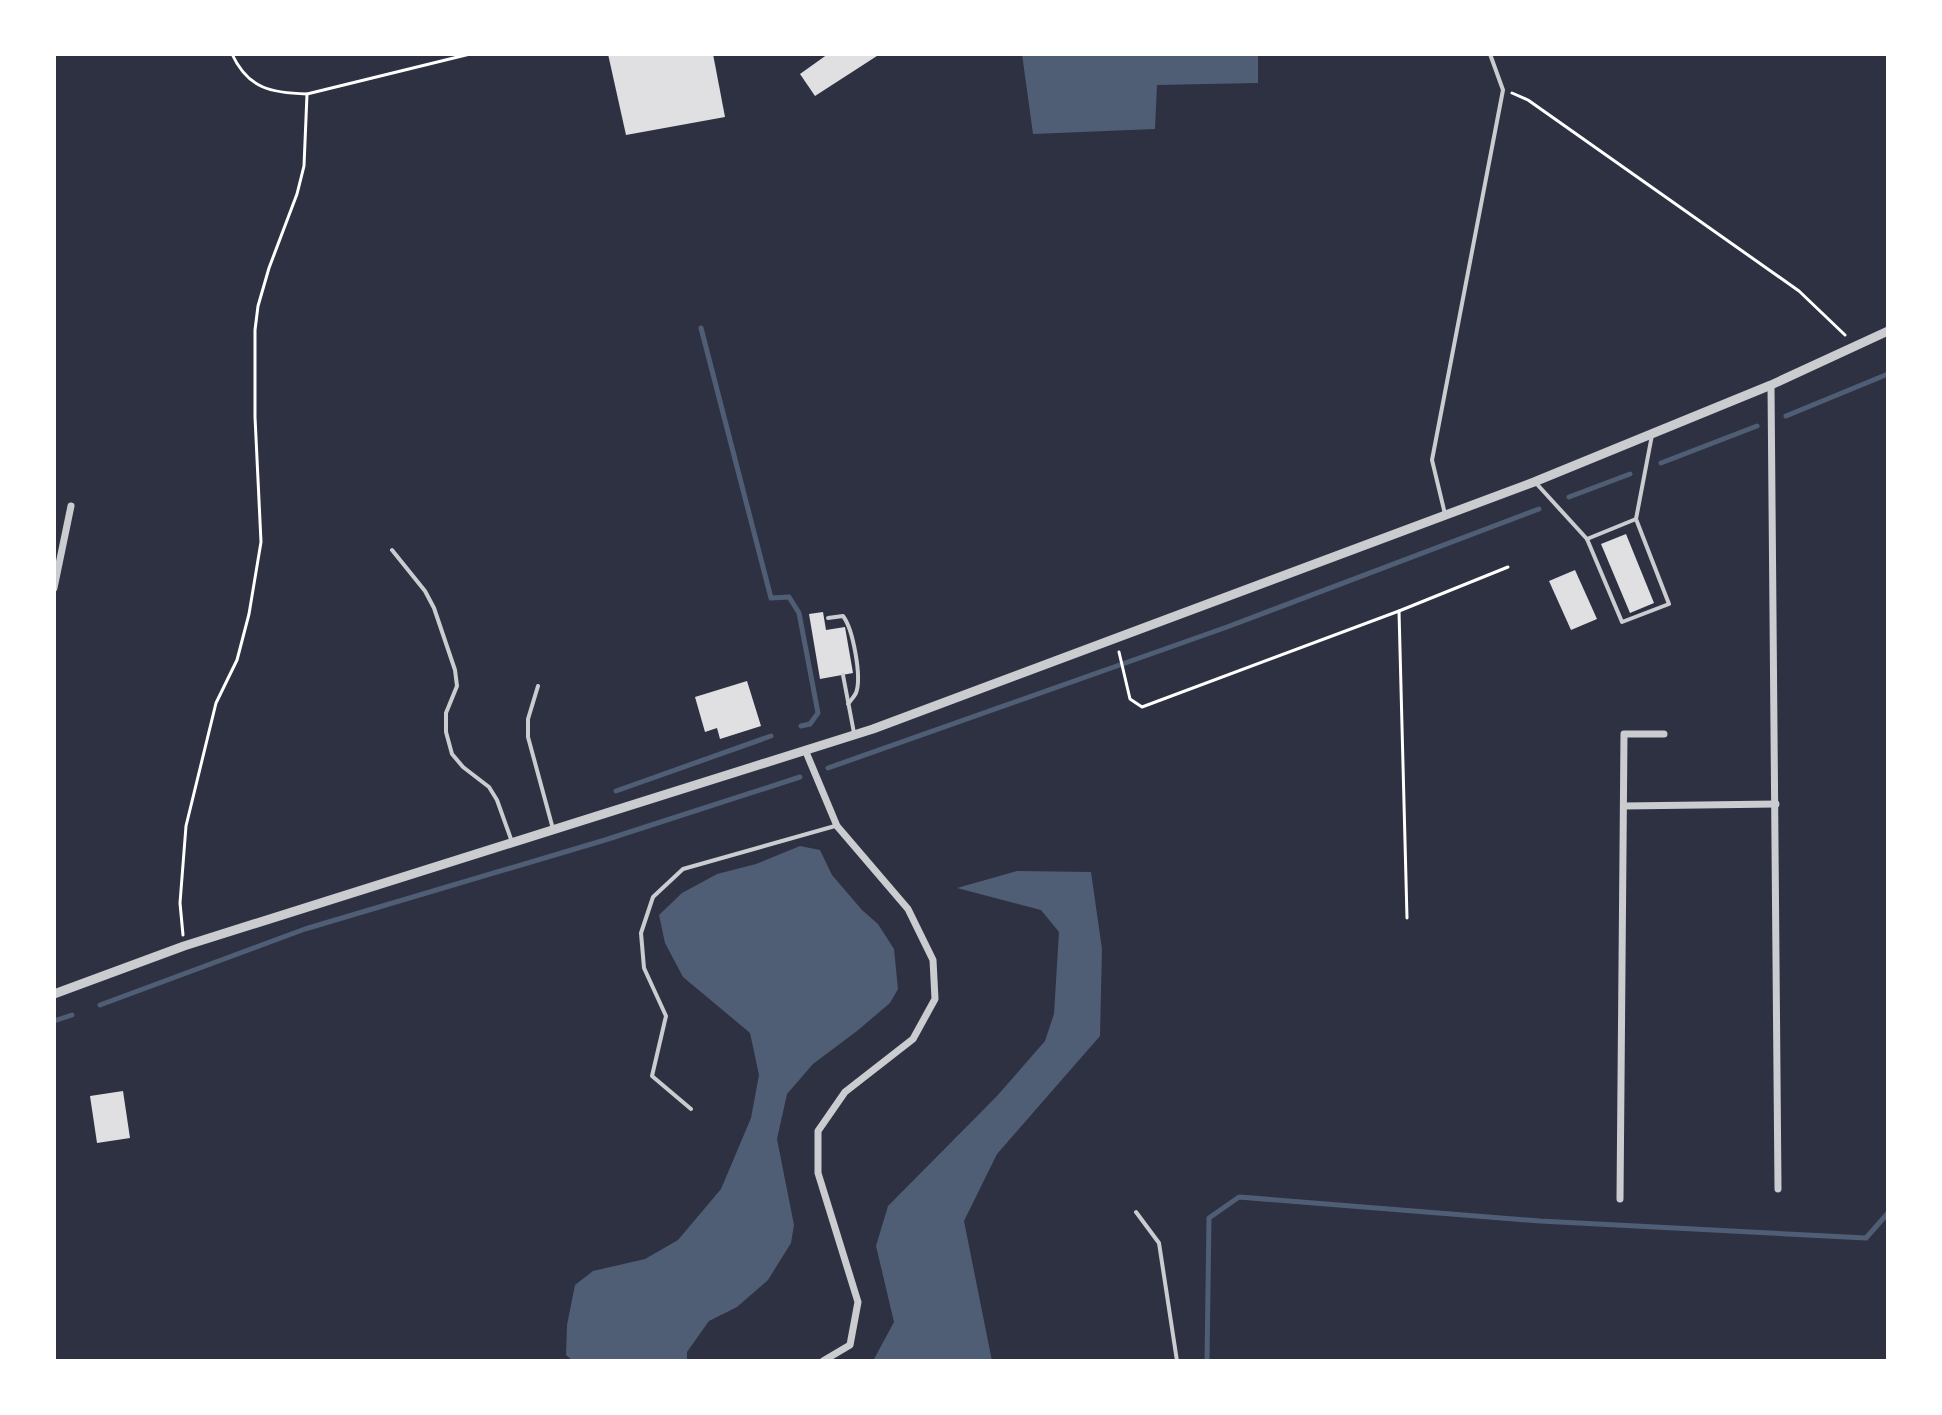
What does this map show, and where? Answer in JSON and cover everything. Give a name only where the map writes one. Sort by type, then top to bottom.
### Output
[{"type":"street","points":[[54,994],[184,946],[855,736],[1534,482],[1771,385],[1888,331]]},
{"type":"street","points":[[1771,385],[1778,1189]]},
{"type":"street","points":[[54,588],[71,506]]},
{"type":"street","points":[[1620,1199],[1624,734],[1664,734]]},
{"type":"street","points":[[806,752],[837,826],[908,909],[933,960],[935,999],[913,1039],[845,1092],[818,1131],[818,1173],[858,1302],[850,1345],[823,1361]]},
{"type":"street","points":[[1624,806],[1776,804]]},
{"type":"lane","points":[[1445,514],[1432,460],[1503,90],[1490,54]]},
{"type":"lane","points":[[1534,482],[1587,539],[1622,622],[1669,604],[1636,519],[1653,433]]},
{"type":"lane","points":[[1587,539],[1636,519]]},
{"type":"lane","points":[[392,550],[425,591],[434,608],[455,670],[457,686],[446,713],[446,732],[452,754],[489,787],[512,842]]},
{"type":"lane","points":[[828,618],[843,616],[850,625],[858,673],[856,692],[848,704]]},
{"type":"lane","points":[[843,675],[855,736]]},
{"type":"lane","points":[[538,686],[528,719],[528,737],[553,829]]},
{"type":"lane","points":[[691,1109],[652,1076],[666,1016],[644,968],[641,933],[653,897],[683,869],[837,826]]},
{"type":"lane","points":[[1136,1212],[1159,1243],[1177,1361]]},
{"type":"path","points":[[232,54],[252,82],[275,93],[307,94],[470,54]]},
{"type":"path","points":[[1503,90],[1528,100],[1799,291],[1857,345]]},
{"type":"path","points":[[184,946],[180,903],[186,826],[216,703],[237,660],[245,630],[261,542],[255,417],[255,330],[269,268],[297,194],[304,166],[307,94]]},
{"type":"path","points":[[1120,655],[1130,699],[1142,707],[1395,613],[1508,567]]},
{"type":"path","points":[[1395,613],[1399,611],[1407,918]]},
{"type":"path","points":[[1888,1149],[1888,1159]]},
{"type":"water","points":[[1022,54],[1258,54],[1258,83],[1157,85],[1155,129],[1033,134]]},
{"type":"water","points":[[800,846],[820,850],[832,875],[878,924],[894,949],[898,989],[890,1003],[813,1064],[787,1094],[777,1139],[794,1225],[791,1243],[768,1280],[737,1307],[709,1321],[687,1352],[687,1361],[573,1361],[566,1355],[567,1325],[575,1285],[593,1271],[645,1259],[678,1240],[721,1189],[751,1118],[759,1075],[750,1033],[683,977],[665,943],[659,915],[682,893],[717,874],[756,864]]},
{"type":"water","points":[[1017,871],[1091,872],[1102,949],[1100,1036],[997,1154],[964,1221],[992,1361],[873,1361],[894,1322],[876,1246],[888,1206],[997,1096],[1045,1041],[1054,1014],[1059,932],[1041,910],[957,888]]},
{"type":"building","points":[[608,54],[713,54],[725,117],[626,135]]},
{"type":"building","points":[[828,54],[880,54],[815,96],[800,74]]},
{"type":"building","points":[[1626,534],[1654,603],[1630,613],[1601,544]]},
{"type":"building","points":[[1575,570],[1597,619],[1571,630],[1549,581]]},
{"type":"building","points":[[823,612],[826,630],[845,627],[853,673],[820,679],[809,614]]},
{"type":"building","points":[[747,681],[761,726],[720,739],[717,728],[705,732],[695,697]]},
{"type":"building","points":[[123,1091],[130,1138],[97,1143],[90,1096]]},
{"type":"waterway","points":[[701,328],[771,598],[789,597],[799,613],[818,713],[810,724],[801,726]]},
{"type":"waterway","points":[[1786,416],[1888,374]]},
{"type":"waterway","points":[[1661,463],[1757,426]]},
{"type":"waterway","points":[[1569,497],[1630,474]]},
{"type":"waterway","points":[[828,768],[1227,627],[1539,509]]},
{"type":"waterway","points":[[616,791],[771,736]]},
{"type":"waterway","points":[[100,1005],[305,929],[605,840],[800,777]]},
{"type":"waterway","points":[[54,1021],[72,1015]]},
{"type":"waterway","points":[[1207,1361],[1209,1218],[1239,1197],[1540,1221],[1866,1238],[1888,1213]]}]
